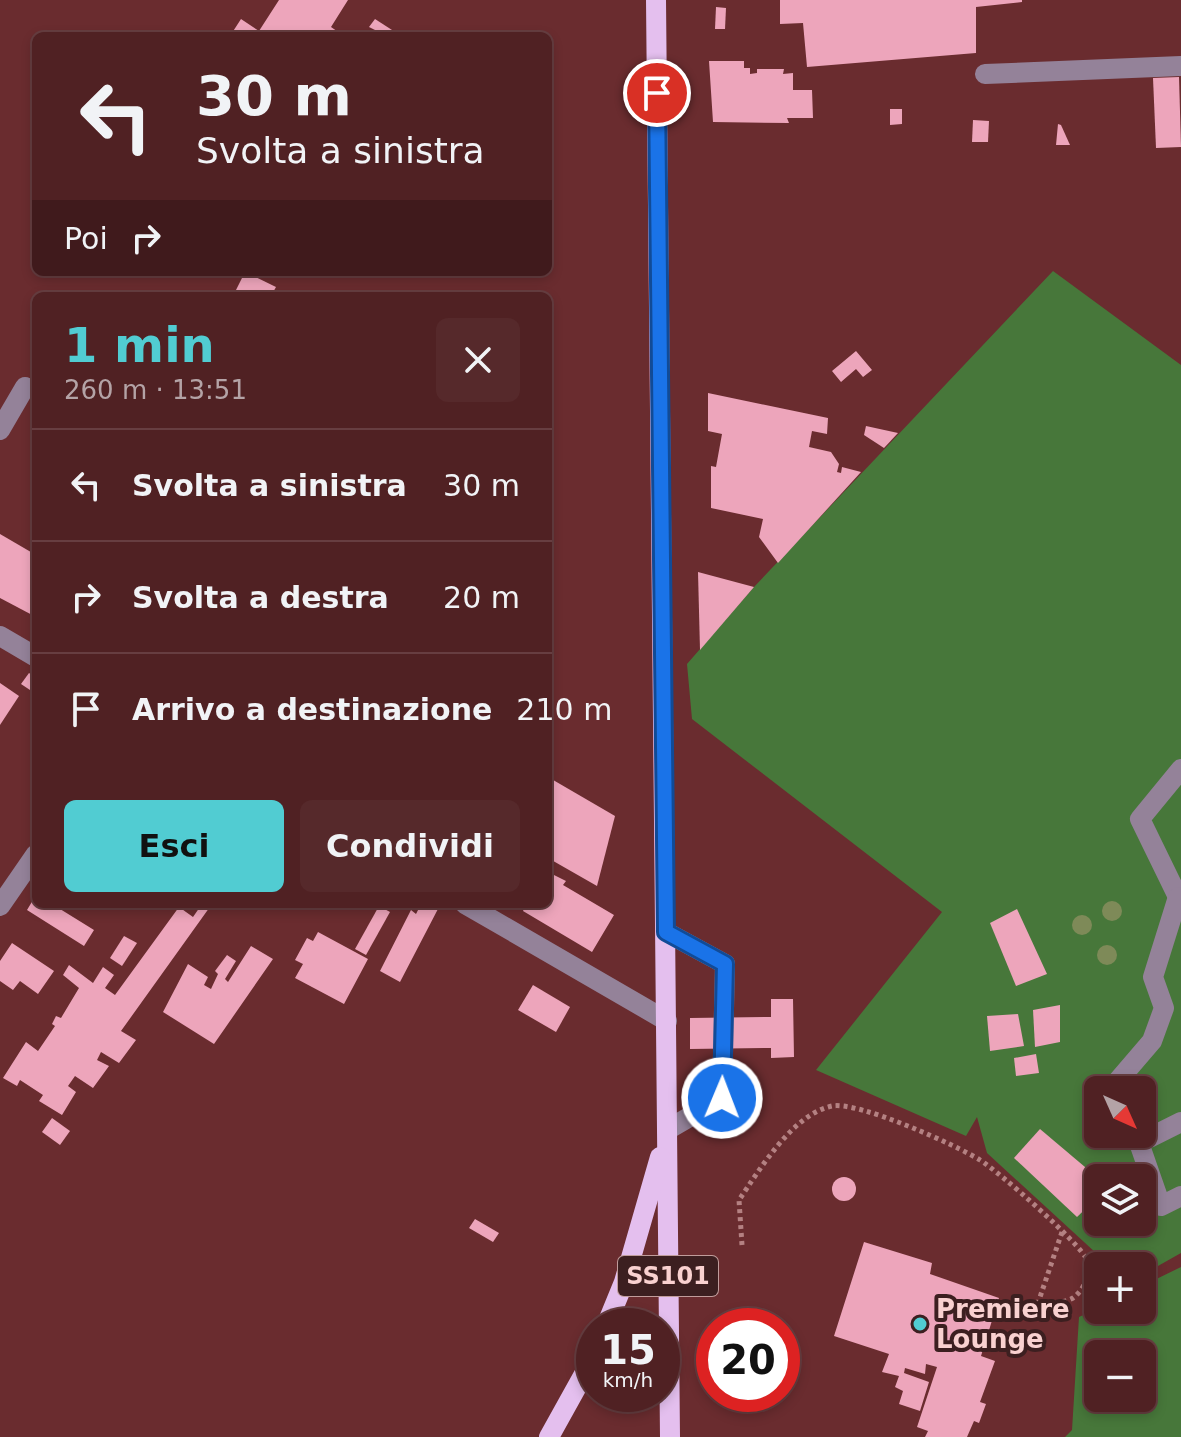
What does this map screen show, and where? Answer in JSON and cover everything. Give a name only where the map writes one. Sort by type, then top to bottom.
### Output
[{"type":"main road","points":[[656,0],[667,1130]]},
{"type":"main road","name":"SS101","points":[[613,1308],[624,1282],[667,1130]]},
{"type":"main road","name":"SS101","points":[[667,1130],[674,1432]]},
{"type":"main road","points":[[549,1437],[576,1388]]},
{"type":"street","points":[[985,74],[1181,66]]},
{"type":"street","points":[[0,430],[25,387]]},
{"type":"street","points":[[0,636],[32,655]]},
{"type":"street","points":[[1122,1076],[1152,1041],[1164,1008],[1153,977],[1179,900],[1173,866],[1140,819],[1181,769]]},
{"type":"street","points":[[0,906],[32,860]]},
{"type":"street","points":[[472,908],[667,1021]]},
{"type":"street","points":[[666,932],[725,964],[722,1098],[667,1130]]},
{"type":"street","points":[[1156,1134],[1181,1122]]},
{"type":"street","points":[[1135,1148],[1161,1206],[1181,1196]]},
{"type":"path","points":[[742,1245],[739,1200],[795,1129],[831,1106],[867,1109],[980,1160],[1062,1232],[1087,1259],[1085,1284],[1072,1298],[1037,1306],[1062,1232]]},
{"type":"green space","points":[[1053,271],[1181,365],[1181,1253],[1156,1267],[1156,1252],[1095,1252],[987,1153],[977,1117],[966,1136],[816,1070],[942,912],[692,719],[687,664],[754,587]]},
{"type":"green space","points":[[1181,1267],[1181,1437],[1065,1437],[1072,1430],[1079,1317],[1084,1315],[1084,1324],[1156,1324],[1156,1279]]},
{"type":"building","points":[[279,0],[348,0],[331,27],[338,32],[233,32],[241,19],[259,31]]},
{"type":"building","points":[[780,0],[1022,2],[976,7],[976,53],[807,67],[803,23],[780,24]]},
{"type":"building","points":[[716,7],[726,8],[725,29],[715,29]]},
{"type":"building","points":[[375,19],[392,30],[379,32],[369,27]]},
{"type":"building","points":[[709,61],[744,61],[744,68],[750,68],[750,74],[757,73],[757,69],[784,69],[783,74],[793,73],[793,90],[812,90],[813,118],[787,118],[789,123],[713,122]]},
{"type":"building","points":[[1179,77],[1181,147],[1156,148],[1153,78]]},
{"type":"building","points":[[890,109],[902,109],[902,124],[890,125]]},
{"type":"building","points":[[973,120],[989,121],[988,142],[972,142]]},
{"type":"building","points":[[1058,124],[1061,125],[1070,145],[1056,145]]},
{"type":"building","points":[[243,276],[253,276],[276,287],[273,292],[235,292]]},
{"type":"building","points":[[856,351],[872,370],[863,377],[856,369],[841,382],[832,371]]},
{"type":"building","points":[[708,393],[828,418],[827,434],[812,431],[809,447],[831,452],[839,464],[837,472],[841,473],[842,467],[861,472],[778,563],[759,537],[763,519],[711,508],[711,466],[716,467],[722,434],[708,431]]},
{"type":"building","points":[[866,426],[898,433],[884,448],[864,435]]},
{"type":"building","points":[[0,534],[32,553],[32,615],[0,598]]},
{"type":"building","points":[[698,572],[754,587],[700,650]]},
{"type":"building","points":[[29,673],[32,675],[32,691],[21,684]]},
{"type":"building","points":[[0,683],[19,696],[0,725]]},
{"type":"building","points":[[552,779],[615,816],[597,886],[552,860]]},
{"type":"building","points":[[552,874],[566,881],[563,885],[614,915],[592,952],[523,911],[524,908],[552,908]]},
{"type":"building","points":[[32,902],[32,908],[58,908],[94,930],[84,946],[27,910]]},
{"type":"building","points":[[178,908],[193,917],[199,908],[209,908],[121,1031],[136,1040],[119,1063],[101,1052],[97,1060],[109,1066],[93,1088],[75,1076],[68,1086],[76,1092],[62,1115],[39,1101],[43,1095],[20,1080],[17,1086],[3,1078],[26,1042],[38,1051],[55,1026],[52,1024],[56,1016],[61,1018],[79,988],[63,975],[69,965],[93,983],[103,967],[114,975],[105,988],[115,995]]},
{"type":"building","points":[[378,908],[390,912],[366,955],[355,949]]},
{"type":"building","points":[[419,908],[438,908],[400,982],[380,971],[411,910],[416,914]]},
{"type":"building","points":[[1017,909],[1047,974],[1016,986],[990,923]]},
{"type":"building","points":[[318,932],[368,959],[344,1004],[295,978],[303,964],[295,960],[307,938],[313,941]]},
{"type":"building","points":[[124,936],[137,943],[122,966],[110,958]]},
{"type":"building","points":[[12,943],[54,971],[38,994],[20,981],[13,990],[0,981],[0,961]]},
{"type":"building","points":[[251,946],[273,959],[214,1044],[163,1012],[188,964],[208,977],[204,985],[211,989],[218,974],[215,971],[227,955],[236,961],[225,979],[228,982]]},
{"type":"building","points":[[533,985],[570,1007],[556,1032],[518,1010]]},
{"type":"building","points":[[771,999],[793,999],[794,1057],[771,1058],[771,1048],[690,1049],[690,1018],[771,1017]]},
{"type":"building","points":[[1060,1005],[1060,1042],[1035,1047],[1033,1010]]},
{"type":"building","points":[[1018,1014],[1024,1046],[990,1051],[987,1016]]},
{"type":"building","points":[[1036,1054],[1039,1073],[1016,1076],[1014,1058]]},
{"type":"building","points":[[52,1118],[70,1131],[60,1145],[42,1132]]},
{"type":"building","points":[[1040,1129],[1084,1166],[1084,1210],[1077,1217],[1014,1158]]},
{"type":"building","points":[[844,1177],[853,1180],[856,1189],[853,1198],[844,1201],[835,1198],[832,1189],[835,1180]]},
{"type":"building","points":[[475,1219],[499,1233],[493,1242],[469,1228]]},
{"type":"building","points":[[864,1242],[932,1263],[930,1274],[999,1298],[981,1356],[995,1361],[980,1402],[986,1404],[979,1423],[974,1421],[967,1437],[925,1437],[928,1431],[917,1427],[937,1367],[926,1364],[925,1374],[905,1368],[904,1373],[929,1382],[920,1411],[899,1404],[903,1391],[895,1387],[899,1376],[882,1372],[889,1354],[834,1336]]},
{"type":"place","name":"Premiere Lounge","points":[[920,1324]]},
{"type":"route","points":[[657,93],[666,932],[725,964],[722,1098]]}]
